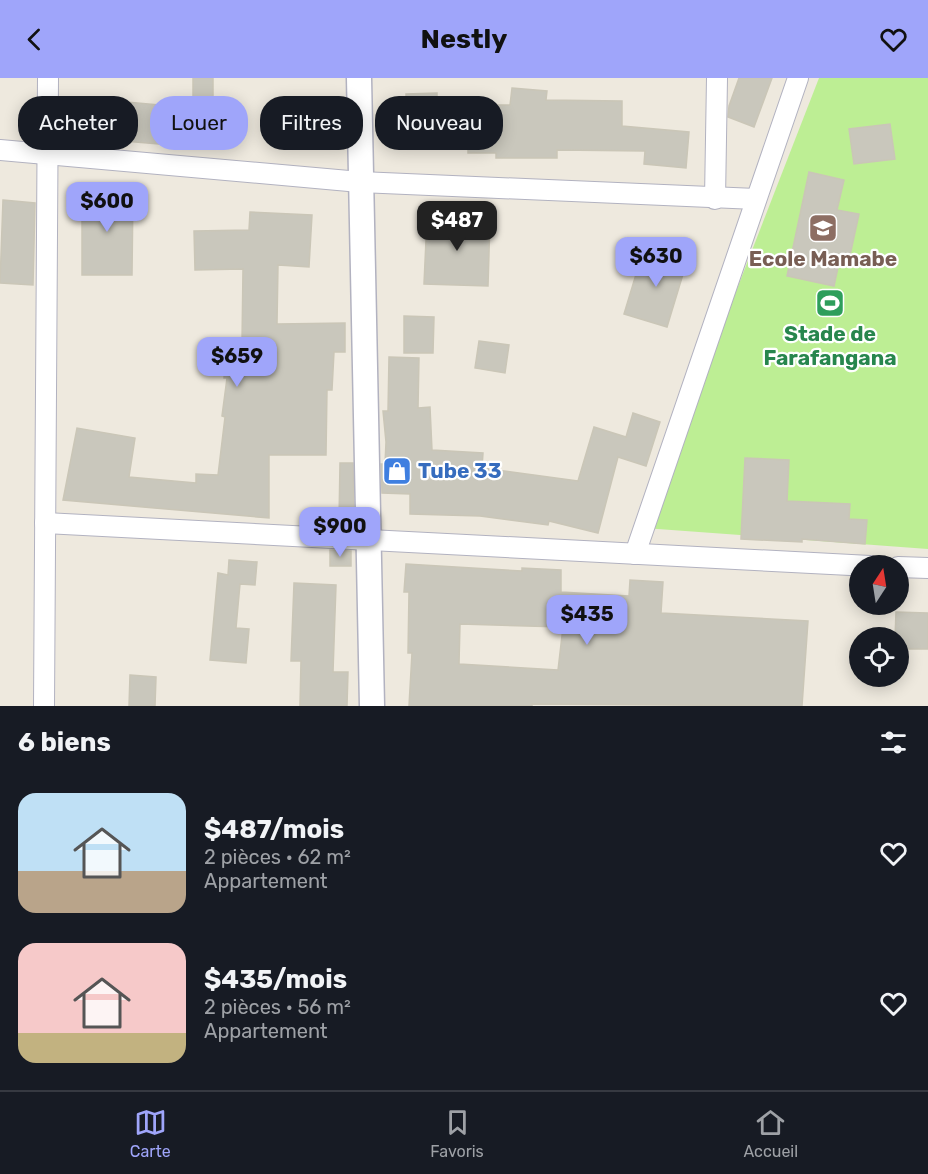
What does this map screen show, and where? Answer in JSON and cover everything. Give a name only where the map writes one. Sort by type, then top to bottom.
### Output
[{"type":"street","points":[[44,706],[48,78]]},
{"type":"street","points":[[359,78],[372,706]]},
{"type":"street","points":[[715,199],[717,78]]},
{"type":"street","points":[[635,554],[798,78]]},
{"type":"street","points":[[0,150],[360,182],[756,200]]},
{"type":"street","points":[[45,524],[849,565]]},
{"type":"street","points":[[909,567],[928,568]]},
{"type":"green space","name":"Stade de Farafangana","points":[[819,78],[928,78],[928,549],[644,528]]},
{"type":"building","points":[[193,78],[213,78],[213,96],[193,96]]},
{"type":"building","points":[[739,78],[772,78],[754,127],[728,117],[729,106]]},
{"type":"building","points":[[512,88],[547,91],[546,100],[622,101],[622,126],[689,132],[686,168],[644,164],[645,151],[557,150],[557,158],[496,158],[496,153],[468,153],[468,150],[503,150],[503,105],[510,105]]},
{"type":"building","points":[[437,93],[437,96],[406,96],[406,94]]},
{"type":"building","points":[[138,103],[150,104],[150,143],[138,142]]},
{"type":"building","points":[[890,124],[895,159],[854,164],[849,129]]},
{"type":"building","points":[[809,172],[844,180],[837,210],[859,214],[849,260],[840,258],[834,286],[787,276]]},
{"type":"building","points":[[82,191],[133,192],[132,275],[82,275]]},
{"type":"building","points":[[3,200],[35,203],[33,285],[0,283]]},
{"type":"building","points":[[250,212],[312,215],[309,267],[278,265],[277,324],[345,323],[345,352],[334,352],[332,390],[327,390],[326,455],[269,455],[269,518],[63,500],[77,428],[135,438],[129,477],[196,483],[196,474],[218,475],[225,417],[222,416],[227,378],[224,378],[226,340],[242,342],[243,269],[195,270],[194,231],[249,230]]},
{"type":"building","points":[[427,218],[490,220],[488,286],[424,284]]},
{"type":"building","points":[[644,248],[687,261],[667,327],[624,314]]},
{"type":"building","points":[[404,316],[434,317],[433,353],[404,353]]},
{"type":"building","points":[[479,341],[509,345],[505,373],[475,368]]},
{"type":"building","points":[[389,357],[419,358],[418,408],[430,407],[432,450],[483,453],[482,468],[578,481],[594,427],[626,437],[633,413],[660,422],[646,466],[618,457],[598,533],[549,521],[548,525],[480,516],[410,514],[410,494],[382,493],[381,464],[385,464],[386,442],[383,411],[388,411]]},
{"type":"building","points":[[745,458],[789,460],[787,501],[850,504],[849,519],[867,520],[865,544],[802,539],[802,542],[741,539]]},
{"type":"building","points":[[340,463],[353,463],[354,521],[339,520]]},
{"type":"building","points":[[330,550],[351,551],[351,566],[330,566]]},
{"type":"building","points":[[229,560],[257,562],[255,585],[240,584],[236,628],[249,629],[246,663],[210,660],[218,573],[228,575]]},
{"type":"building","points":[[406,564],[522,571],[522,568],[561,570],[561,592],[629,596],[630,580],[663,582],[661,613],[808,621],[802,706],[532,704],[532,706],[409,706],[412,653],[408,653],[409,592],[404,592]],"holes":[[[460,624],[563,627],[558,670],[459,664]]]},
{"type":"building","points":[[294,583],[336,585],[333,672],[348,672],[347,706],[300,706],[301,661],[291,661]]},
{"type":"building","points":[[928,613],[928,649],[909,649],[909,627],[895,627],[896,615]]},
{"type":"building","points":[[130,675],[156,677],[155,706],[129,706]]},
{"type":"place","name":"Ecole Mamabe","points":[[823,228]]},
{"type":"place","name":"Stade de Farafangana","points":[[830,303]]},
{"type":"place","name":"Tube 33","points":[[397,471]]}]
